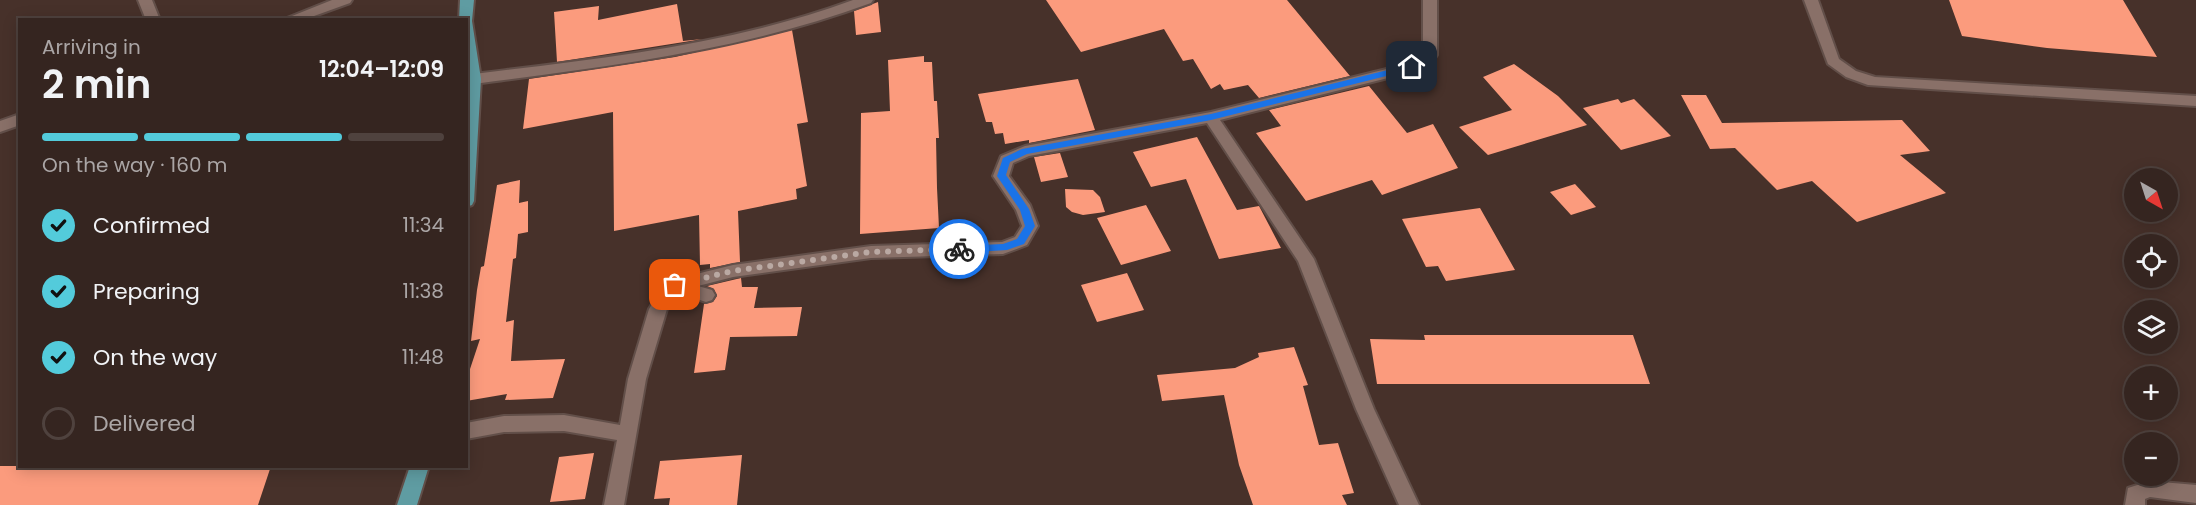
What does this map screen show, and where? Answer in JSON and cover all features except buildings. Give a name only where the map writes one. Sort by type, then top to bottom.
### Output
[{"type":"main road","points":[[466,18],[467,0]]},
{"type":"main road","points":[[468,36],[474,79],[468,170]]},
{"type":"main road","points":[[407,505],[419,468]]},
{"type":"street","points":[[145,0],[152,18]]},
{"type":"street","points":[[294,18],[345,0]]},
{"type":"street","points":[[474,79],[643,57],[709,45],[807,23],[833,6],[866,0]]},
{"type":"street","points":[[706,295],[675,285],[733,271],[871,252],[1003,248],[1021,241],[1030,226],[1024,209],[1001,176],[1006,160],[1025,152],[1211,117],[1412,67],[1426,61],[1431,48],[1430,0]]},
{"type":"street","points":[[1811,0],[1833,61],[1851,74],[1873,82],[2196,101]]},
{"type":"street","points":[[1211,117],[1306,259],[1365,409],[1409,505]]},
{"type":"street","points":[[0,127],[18,120]]},
{"type":"street","points":[[614,505],[637,380],[658,309]]},
{"type":"street","points":[[468,431],[504,424],[564,423],[628,434]]},
{"type":"street","points":[[2134,505],[2135,494],[2150,489],[2196,494]]},
{"type":"way so far","points":[[675,285],[733,271],[871,252],[959,249]]},
{"type":"route","points":[[959,249],[1003,248],[1021,241],[1030,226],[1024,209],[1012,195],[1001,176],[1006,160],[1025,152],[1211,117],[1412,67]]}]
